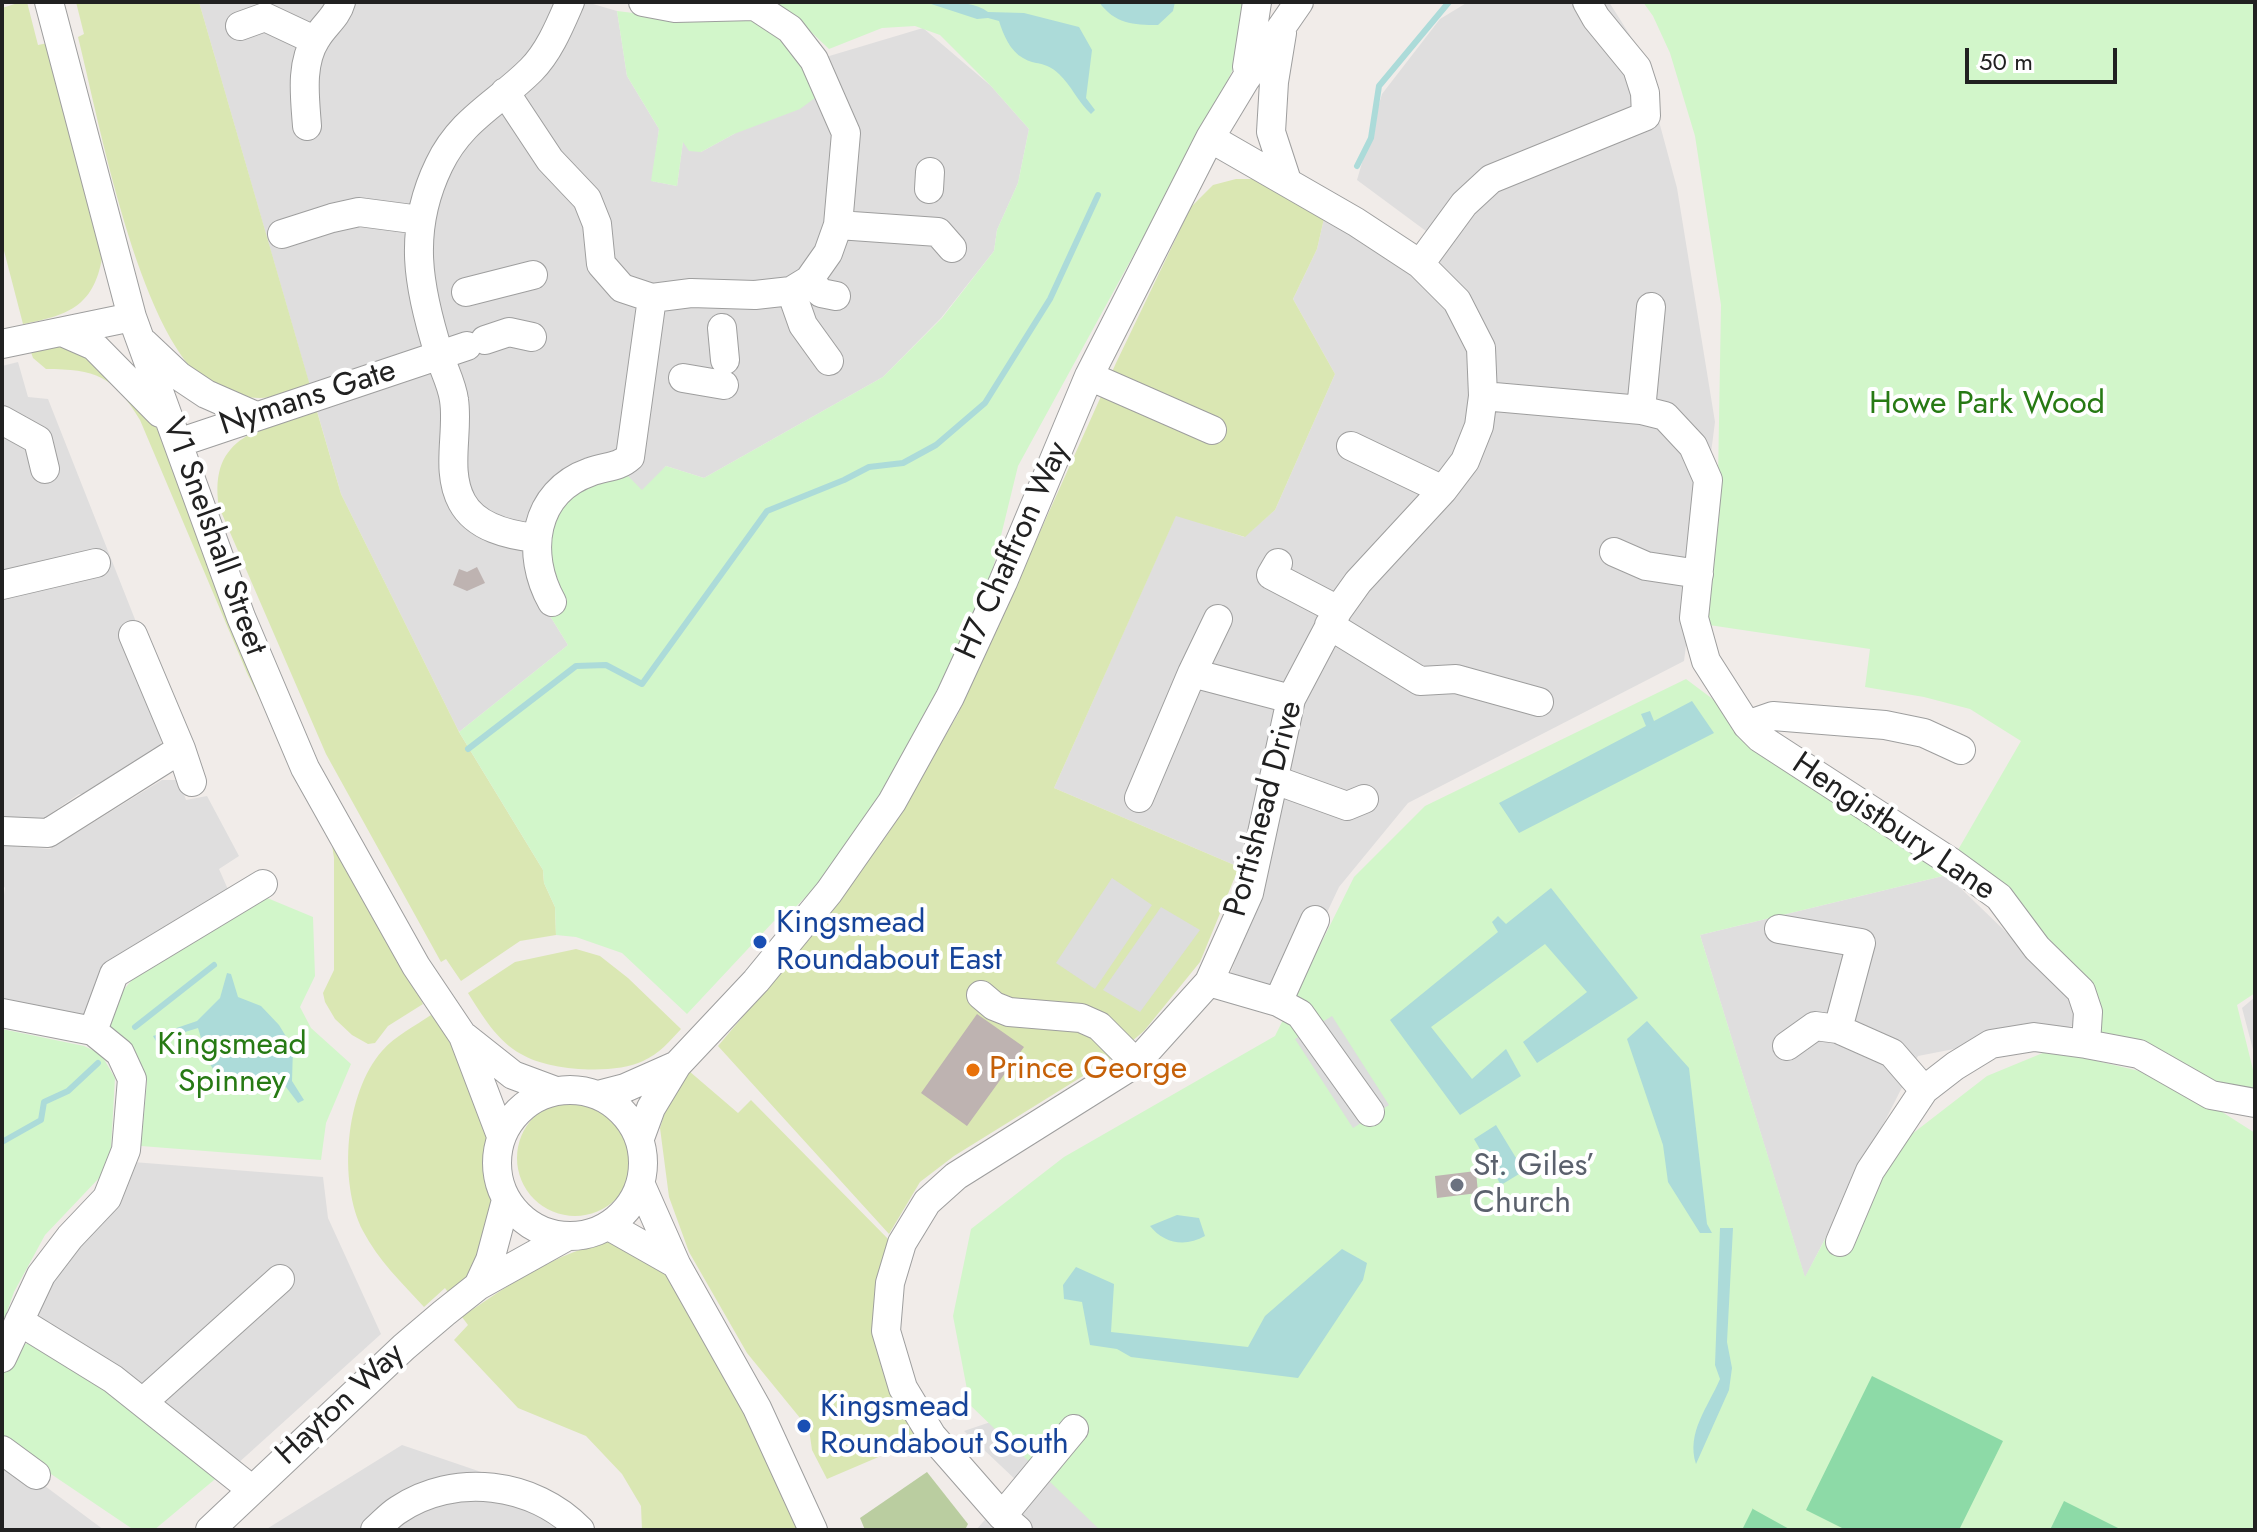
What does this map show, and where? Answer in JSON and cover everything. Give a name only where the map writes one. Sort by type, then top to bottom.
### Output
[{"type":"street","name":"V1 Snelshall Street","points":[[49,2],[136,329],[241,617],[305,768],[420,973],[463,1036],[501,1136]]},
{"type":"street","points":[[307,126],[304,80],[314,40],[338,11],[341,2]]},
{"type":"street","points":[[535,538],[514,535],[483,524],[462,502],[455,478],[454,399],[439,355],[445,296],[417,262],[420,220],[438,166],[458,132],[532,69],[558,30],[570,2]]},
{"type":"street","points":[[643,2],[675,8],[755,6],[790,29],[814,60],[846,133],[838,225],[828,253],[800,286],[803,325],[829,361]]},
{"type":"street","points":[[1245,80],[1257,2]]},
{"type":"street","points":[[1420,264],[1464,204],[1491,179],[1646,116],[1645,93],[1637,68],[1596,18],[1587,2]]},
{"type":"street","points":[[1287,181],[1271,132],[1274,82],[1291,13]]},
{"type":"street","name":"H7 Chaffron Way","points":[[640,1138],[651,1108],[677,1065],[737,1002],[829,892],[899,789],[950,697],[1089,376],[1210,138],[1291,13]]},
{"type":"street","points":[[240,26],[265,17],[314,40]]},
{"type":"street","points":[[505,92],[550,160],[587,199],[597,224],[601,264],[622,288],[652,298],[691,293],[723,310]]},
{"type":"street","name":"Portishead Drive","points":[[1010,1523],[932,1436],[903,1388],[886,1331],[890,1283],[902,1243],[927,1202],[956,1176],[1136,1063],[1209,982],[1249,893],[1291,699],[1333,617],[1358,582],[1443,490],[1465,461],[1479,426],[1483,396],[1481,348],[1457,301],[1420,264],[1287,181],[1210,138]]},
{"type":"street","points":[[838,225],[928,200],[938,232],[952,248]]},
{"type":"street","points":[[282,234],[359,212],[420,220]]},
{"type":"street","points":[[445,296],[533,275]]},
{"type":"street","points":[[723,310],[755,295],[800,286],[836,296]]},
{"type":"street","points":[[552,602],[543,586],[535,538],[543,513],[559,491],[589,472],[622,465],[630,457],[662,375],[652,298]]},
{"type":"street","points":[[1641,410],[1651,307]]},
{"type":"street","points":[[662,375],[724,373],[723,310]]},
{"type":"street","points":[[2,344],[62,332],[136,329],[179,376],[206,394],[256,416]]},
{"type":"street","points":[[62,332],[94,346],[139,389],[175,434]]},
{"type":"street","name":"Nymans Gate","points":[[175,434],[256,416],[509,332],[532,337]]},
{"type":"street","points":[[1089,376],[1212,430]]},
{"type":"street","name":"Hengistbury Lane","points":[[1483,396],[1641,410],[1665,416],[1693,446],[1708,480],[1694,618],[1706,661],[1747,725],[1760,738],[1951,862],[1999,897],[2037,948],[2081,991],[2088,1012],[2086,1044]]},
{"type":"street","points":[[2,420],[38,440],[45,469]]},
{"type":"street","points":[[1351,446],[1443,490]]},
{"type":"street","points":[[1614,549],[1646,566],[1699,574]]},
{"type":"street","points":[[2,585],[96,563]]},
{"type":"street","points":[[1278,563],[1271,575],[1420,681],[1456,679],[1539,702]]},
{"type":"street","points":[[1139,798],[1218,619]]},
{"type":"street","points":[[133,635],[192,782]]},
{"type":"street","points":[[1192,673],[1291,699]]},
{"type":"street","points":[[1747,725],[1773,716],[1885,725],[1924,733],[1961,750]]},
{"type":"street","points":[[2,831],[48,833],[181,749]]},
{"type":"street","points":[[1275,780],[1347,806],[1364,799]]},
{"type":"street","points":[[93,1031],[114,974],[263,884]]},
{"type":"street","points":[[1278,1002],[1315,920]]},
{"type":"street","points":[[1779,929],[1861,943],[1838,1029]]},
{"type":"street","points":[[1209,982],[1278,1002],[1300,1014],[1370,1112]]},
{"type":"street","points":[[981,995],[994,1006],[1009,1012],[1081,1018],[1099,1026],[1136,1063]]},
{"type":"street","points":[[2,1013],[93,1031],[120,1053],[132,1079],[126,1150],[107,1198],[70,1237],[41,1275],[2,1358]]},
{"type":"street","points":[[1787,1046],[1815,1026],[1838,1029],[1892,1053],[1924,1090]]},
{"type":"street","name":"V1 Snelshall Street","points":[[463,1036],[513,1075],[556,1091]]},
{"type":"street","points":[[1840,1242],[1870,1171],[1924,1090],[1991,1044],[2034,1037],[2139,1054],[2211,1095],[2255,1103]]},
{"type":"street","name":"H7 Chaffron Way","points":[[598,1095],[625,1088],[677,1065]]},
{"type":"street","points":[[577,1090],[598,1095],[616,1105],[630,1120],[640,1138],[644,1169],[634,1201],[623,1215],[595,1232],[566,1237],[543,1231],[521,1219],[506,1200],[498,1179],[496,1158],[501,1136],[514,1115],[533,1099],[556,1091],[577,1090]]},
{"type":"street","points":[[641,1185],[676,1264],[757,1408],[813,1530]]},
{"type":"street","name":"Hayton Way","points":[[478,1286],[490,1260],[506,1200]]},
{"type":"street","points":[[609,1226],[676,1264]]},
{"type":"street","name":"Hayton Way","points":[[210,1530],[444,1313],[478,1286],[566,1237]]},
{"type":"street","points":[[143,1402],[280,1279]]},
{"type":"street","points":[[19,1321],[113,1379],[251,1489]]},
{"type":"street","points":[[1010,1523],[1074,1429]]},
{"type":"street","points":[[2,1450],[36,1475]]},
{"type":"street","points":[[375,1530],[397,1510],[420,1498],[466,1487],[525,1493],[556,1508],[580,1530]]},
{"type":"shaded area","points":[[199,2],[586,2],[617,11],[627,76],[659,129],[652,181],[677,186],[683,141],[701,152],[734,134],[826,57],[923,28],[991,86],[1029,129],[1018,183],[997,230],[994,251],[941,318],[883,377],[704,478],[666,466],[560,590],[568,600],[550,616],[568,645],[459,732],[341,494]]},
{"type":"shaded area","points":[[1468,2],[1609,2],[1640,51],[1677,188],[1715,422],[1684,661],[1408,803],[1339,887],[1290,991],[1230,975],[1265,875],[1239,867],[1054,788],[1176,515],[1244,537],[1275,510],[1335,374],[1293,299],[1317,249],[1325,214],[1414,266],[1430,234],[1357,180],[1382,94],[1440,19]]},
{"type":"shaded area","points":[[18,362],[28,397],[48,399],[138,627],[163,736],[159,751],[90,796],[79,794],[47,816],[45,824],[2,822],[2,366]]},
{"type":"shaded area","points":[[162,780],[179,780],[186,800],[207,796],[239,856],[219,869],[230,894],[88,1015],[2,999],[2,909],[5,888],[2,884],[2,845],[50,849]]},
{"type":"shaded area","points":[[1947,875],[2098,1021],[1918,1056],[1805,1278],[1700,935]]},
{"type":"shaded area","points":[[1112,878],[1152,905],[1095,989],[1056,963]]},
{"type":"shaded area","points":[[1161,907],[1200,930],[1140,1012],[1103,990]]},
{"type":"shaded area","points":[[2255,997],[2255,1057],[2242,1008]]},
{"type":"shaded area","points":[[1332,1016],[1389,1105],[1353,1128],[1295,1039]]},
{"type":"shaded area","points":[[133,1162],[323,1177],[328,1218],[381,1334],[236,1465],[35,1315],[72,1246]]},
{"type":"shaded area","points":[[1109,1382],[1127,1530],[976,1530],[1018,1482],[964,1431]]},
{"type":"shaded area","points":[[402,1445],[537,1491],[578,1530],[265,1530]]},
{"type":"shaded area","points":[[2,1454],[104,1530],[2,1530]]},
{"type":"green space","points":[[27,2],[38,45],[48,43],[103,253],[94,285],[78,305],[55,316],[23,324],[2,243],[2,8]]},
{"type":"green space","points":[[76,2],[199,2],[311,389],[266,398],[246,397],[206,382],[182,356],[160,318],[124,222],[78,37],[84,34]]},
{"type":"green space","points":[[766,2],[1252,2],[1238,58],[1220,97],[1018,466],[987,593],[921,733],[823,879],[779,924],[774,921],[687,1014],[622,953],[576,937],[556,935],[555,907],[544,883],[543,870],[459,732],[568,645],[550,616],[567,600],[553,571],[550,538],[560,508],[571,496],[590,485],[628,476],[642,490],[666,466],[704,478],[883,377],[942,318],[994,251],[997,230],[1018,183],[1029,129],[940,35],[915,26],[882,28],[829,49],[790,12]]},
{"type":"green space","name":"Howe Park Wood","points":[[1643,2],[2255,2],[2255,993],[2237,1005],[2255,1078],[2255,1103],[2086,1044],[2088,1012],[1951,862],[2021,741],[1970,709],[1865,687],[1870,649],[1709,625],[1707,594],[1715,549],[1718,479],[1721,305],[1695,136],[1670,53]]},
{"type":"green space","points":[[617,11],[658,16],[751,16],[791,41],[819,95],[800,109],[734,134],[701,152],[689,151],[683,142],[677,186],[651,181],[659,129],[627,76]]},
{"type":"green space","points":[[1236,179],[1260,179],[1325,214],[1317,249],[1293,299],[1335,374],[1275,510],[1245,537],[1176,516],[1054,788],[1239,867],[1200,962],[1144,1031],[1112,1058],[954,1156],[920,1182],[889,1234],[718,1046],[827,917],[889,832],[958,714],[1116,363],[1191,207],[1213,185]]},
{"type":"green space","points":[[28,343],[81,347],[152,419],[160,435],[423,1004],[388,1026],[375,1043],[368,1044],[352,1035],[335,1019],[325,1002],[323,993],[334,970],[332,845],[247,673],[140,420],[121,393],[102,378],[78,371],[46,369],[33,358]]},
{"type":"green space","points":[[316,408],[341,494],[459,732],[543,870],[544,883],[555,907],[556,935],[520,941],[461,981],[446,959],[441,962],[326,754],[219,507],[218,483],[222,464],[231,449],[259,430]]},
{"type":"green space","points":[[1686,679],[1947,875],[1700,935],[1805,1277],[1859,1175],[1987,1076],[2050,1050],[2169,1078],[2255,1133],[2255,1530],[1100,1530],[970,1405],[953,1316],[971,1229],[1064,1157],[1275,1036],[1354,877],[1425,806]]},
{"type":"green space","name":"Kingsmead Spinney","points":[[260,895],[313,917],[315,976],[300,1007],[311,1028],[351,1064],[326,1123],[321,1160],[141,1146],[147,1082],[133,1048],[105,1021],[115,1000],[137,974]]},
{"type":"green space","points":[[576,949],[600,956],[628,978],[681,1029],[649,1058],[616,1068],[564,1067],[533,1060],[512,1049],[491,1027],[468,993],[515,962]]},
{"type":"green space","points":[[431,1015],[461,1058],[483,1105],[490,1137],[493,1195],[486,1246],[480,1259],[450,1295],[445,1288],[424,1307],[383,1261],[363,1231],[355,1211],[348,1164],[353,1113],[370,1069],[393,1041]]},
{"type":"green space","name":"Kingsmead Spinney","points":[[2,1029],[84,1046],[101,1054],[115,1078],[111,1148],[101,1176],[45,1235],[14,1292],[2,1326]]},
{"type":"green space","points":[[689,1071],[738,1113],[751,1100],[894,1245],[884,1299],[923,1438],[827,1479],[812,1450],[809,1429],[747,1353],[689,1252],[669,1197],[660,1128],[670,1096]]},
{"type":"green space","points":[[575,1100],[597,1104],[616,1117],[629,1136],[633,1158],[629,1180],[616,1199],[597,1212],[575,1216],[553,1212],[534,1199],[521,1180],[517,1158],[521,1136],[534,1117],[553,1104]]},
{"type":"green space","points":[[614,1240],[667,1272],[808,1530],[642,1530],[641,1506],[622,1474],[586,1436],[518,1408],[454,1340],[468,1325],[462,1317],[516,1281],[573,1252]]},
{"type":"green space","points":[[33,1342],[106,1389],[220,1475],[154,1530],[134,1530],[2,1441],[2,1358],[6,1349]]},
{"type":"green space","points":[[1872,1376],[2003,1441],[1959,1530],[1846,1530],[1806,1510]]},
{"type":"green space","points":[[927,1472],[968,1524],[965,1530],[865,1530],[860,1518]]},
{"type":"green space","points":[[2064,1501],[2122,1530],[2050,1530]]},
{"type":"green space","points":[[1753,1509],[1791,1530],[1742,1530]]},
{"type":"water","points":[[925,2],[967,4],[988,12],[1024,13],[1079,27],[1092,50],[1086,98],[1095,110],[1091,114],[1054,70],[1018,55],[999,21],[977,19]]},
{"type":"water","points":[[1099,2],[1175,2],[1173,11],[1158,25],[1125,22],[1111,15]]},
{"type":"water","points":[[1692,701],[1714,733],[1519,833],[1499,803],[1646,726],[1641,714],[1650,711],[1654,721]]},
{"type":"water","points":[[1551,888],[1638,998],[1537,1063],[1523,1042],[1587,992],[1545,944],[1431,1027],[1472,1079],[1506,1049],[1521,1076],[1460,1115],[1390,1020],[1498,932],[1492,922],[1498,916],[1506,924]]},
{"type":"water","points":[[227,973],[231,974],[238,997],[261,1006],[279,1025],[293,1048],[292,1081],[304,1100],[298,1103],[286,1087],[244,1087],[224,1079],[210,1064],[198,1028],[156,1041],[153,1036],[197,1021],[220,998]]},
{"type":"water","points":[[1647,1021],[1689,1068],[1707,1224],[1712,1233],[1700,1233],[1668,1182],[1663,1145],[1627,1039]]},
{"type":"water","points":[[1496,1125],[1524,1171],[1501,1185],[1474,1139]]},
{"type":"water","points":[[1177,1215],[1199,1218],[1205,1236],[1190,1242],[1176,1242],[1162,1237],[1150,1226]]},
{"type":"water","points":[[1720,1228],[1733,1228],[1727,1342],[1732,1368],[1729,1390],[1696,1464],[1696,1431],[1720,1379],[1715,1365]]},
{"type":"water","points":[[1342,1249],[1367,1263],[1363,1280],[1298,1378],[1131,1357],[1117,1349],[1090,1345],[1082,1302],[1064,1299],[1063,1285],[1076,1267],[1114,1284],[1111,1332],[1248,1347],[1265,1316]]},
{"type":"building","points":[[477,567],[485,583],[467,591],[453,585],[459,569],[467,572]]},
{"type":"building","name":"Prince George","points":[[977,1014],[1024,1047],[967,1126],[921,1093]]},
{"type":"building","name":"St. Giles’ Church","points":[[1476,1171],[1478,1193],[1437,1198],[1435,1176]]},
{"type":"waterway","points":[[1357,166],[1371,138],[1379,86],[1449,2]]},
{"type":"waterway","points":[[468,749],[576,666],[606,665],[642,684],[767,511],[869,467],[903,463],[936,445],[985,403],[1050,299],[1098,195]]},
{"type":"waterway","points":[[135,1027],[214,965]]},
{"type":"waterway","points":[[2,1142],[41,1120],[44,1102],[68,1091],[98,1063]]},
{"type":"place","name":"Kingsmead Roundabout East","points":[[760,942]]},
{"type":"place","name":"Prince George","points":[[973,1070]]},
{"type":"place","name":"St. Giles’ Church","points":[[1457,1185]]},
{"type":"place","name":"Kingsmead Roundabout South","points":[[804,1426]]}]
